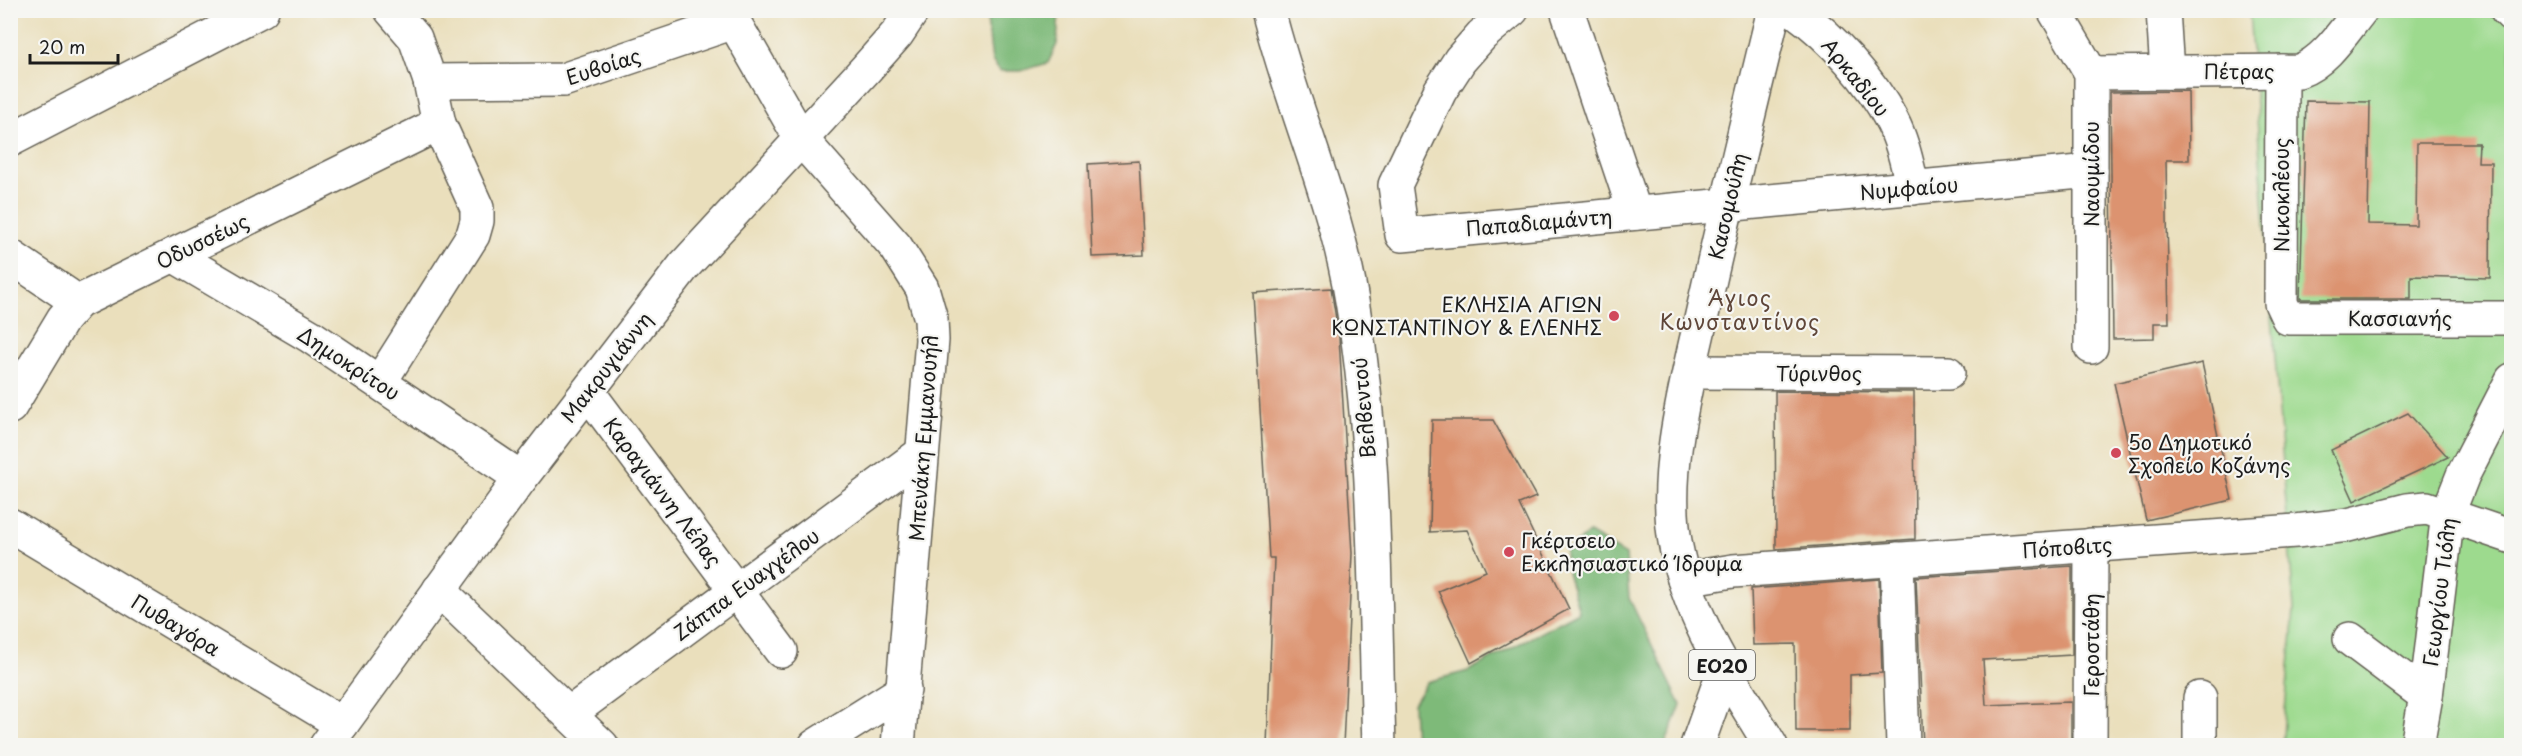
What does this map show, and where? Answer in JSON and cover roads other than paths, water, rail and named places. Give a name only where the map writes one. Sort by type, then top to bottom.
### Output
[{"type":"street","points":[[10,140],[262,10]]},
{"type":"street","points":[[380,382],[472,235],[477,221],[477,207],[439,124],[430,81],[415,38],[392,10]]},
{"type":"street","name":"Μακρυγιάννη","points":[[334,735],[521,477],[684,266],[865,70],[897,34],[913,10]]},
{"type":"street","name":"Βελβεντού","points":[[1268,10],[1335,220],[1349,285],[1361,371],[1368,460],[1379,746]]},
{"type":"street","name":"Παπαδιαμάντη","points":[[1512,10],[1482,35],[1460,60],[1440,91],[1395,185],[1402,235],[1727,205]]},
{"type":"street","points":[[1567,10],[1635,213]]},
{"type":"street","name":"Κασομούλη","points":[[1684,579],[1675,546],[1672,511],[1679,416],[1774,10]]},
{"type":"street","name":"Αρκαδίου","points":[[1794,10],[1839,52],[1879,100],[1903,148],[1913,188]]},
{"type":"street","points":[[2054,10],[2091,73]]},
{"type":"street","points":[[2163,10],[2167,72]]},
{"type":"street","name":"Πέτρας","points":[[2091,73],[2282,71],[2310,67],[2361,10]]},
{"type":"street","points":[[2507,10],[2511,15]]},
{"type":"street","name":"Ευβoίας","points":[[430,81],[563,80],[733,16]]},
{"type":"street","name":"Μπενάκη Εμμανουήλ","points":[[733,16],[801,139],[896,247],[922,288],[931,319],[932,340],[898,746]]},
{"type":"street","name":"Νικοκλέους","points":[[2282,71],[2281,303],[2288,318]]},
{"type":"street","name":"Ναουμίδου","points":[[2091,73],[2091,347]]},
{"type":"street","name":"Οδυσσέως","points":[[10,407],[63,319],[78,302],[439,124]]},
{"type":"street","name":"Νυμφαίου","points":[[1727,205],[2091,171]]},
{"type":"street","name":"Δημοκρίτου","points":[[173,255],[310,336],[521,477]]},
{"type":"street","points":[[10,256],[78,302]]},
{"type":"street","name":"Κασσιανής","points":[[2288,318],[2511,318]]},
{"type":"street","name":"Τύρινθος","points":[[1690,372],[1948,374]]},
{"type":"street","name":"Γεωργίου Τιόλη","points":[[2417,746],[2426,696],[2448,513],[2463,475],[2511,380]]},
{"type":"street","name":"Καραγιάννη Λέλας","points":[[588,392],[781,651]]},
{"type":"street","name":"Ζάππα Ευαγγέλου","points":[[569,714],[922,453]]},
{"type":"street","name":"Πόποβιτς","points":[[1684,579],[1733,571],[2296,531],[2348,525],[2407,510],[2427,508],[2448,513],[2511,537]]},
{"type":"street","name":"Πυθαγόρα","points":[[10,525],[334,735]]},
{"type":"street","name":"Γεροστάθη","points":[[2090,746],[2091,545]]},
{"type":"street","points":[[1897,559],[1903,746]]},
{"type":"street","name":"ΕΟ20","points":[[1684,579],[1695,615],[1724,670],[1771,746]]},
{"type":"street","points":[[439,590],[602,746]]},
{"type":"street","points":[[2350,639],[2426,696]]},
{"type":"street","points":[[1697,746],[1724,670]]},
{"type":"street","points":[[815,746],[904,690]]},
{"type":"street","points":[[2200,698],[2200,746]]},
{"type":"place","name":"ΕΚΛΗΣΙΑ ΑΓΙΩΝ ΚΩΝΣΤΑΝΤΙΝΟΥ & ΕΛΕΝΗΣ","points":[[1614,316]]},
{"type":"place","name":"5ο Δημοτικό Σχολείο Κοζάνης","points":[[2116,453]]},
{"type":"place","name":"Γκέρτσειο Εκκλησιαστικό Ίδρυμα","points":[[1509,552]]},
{"type":"district","name":"Άγιος Κωνσταντίνος","points":[[1740,309]]}]
